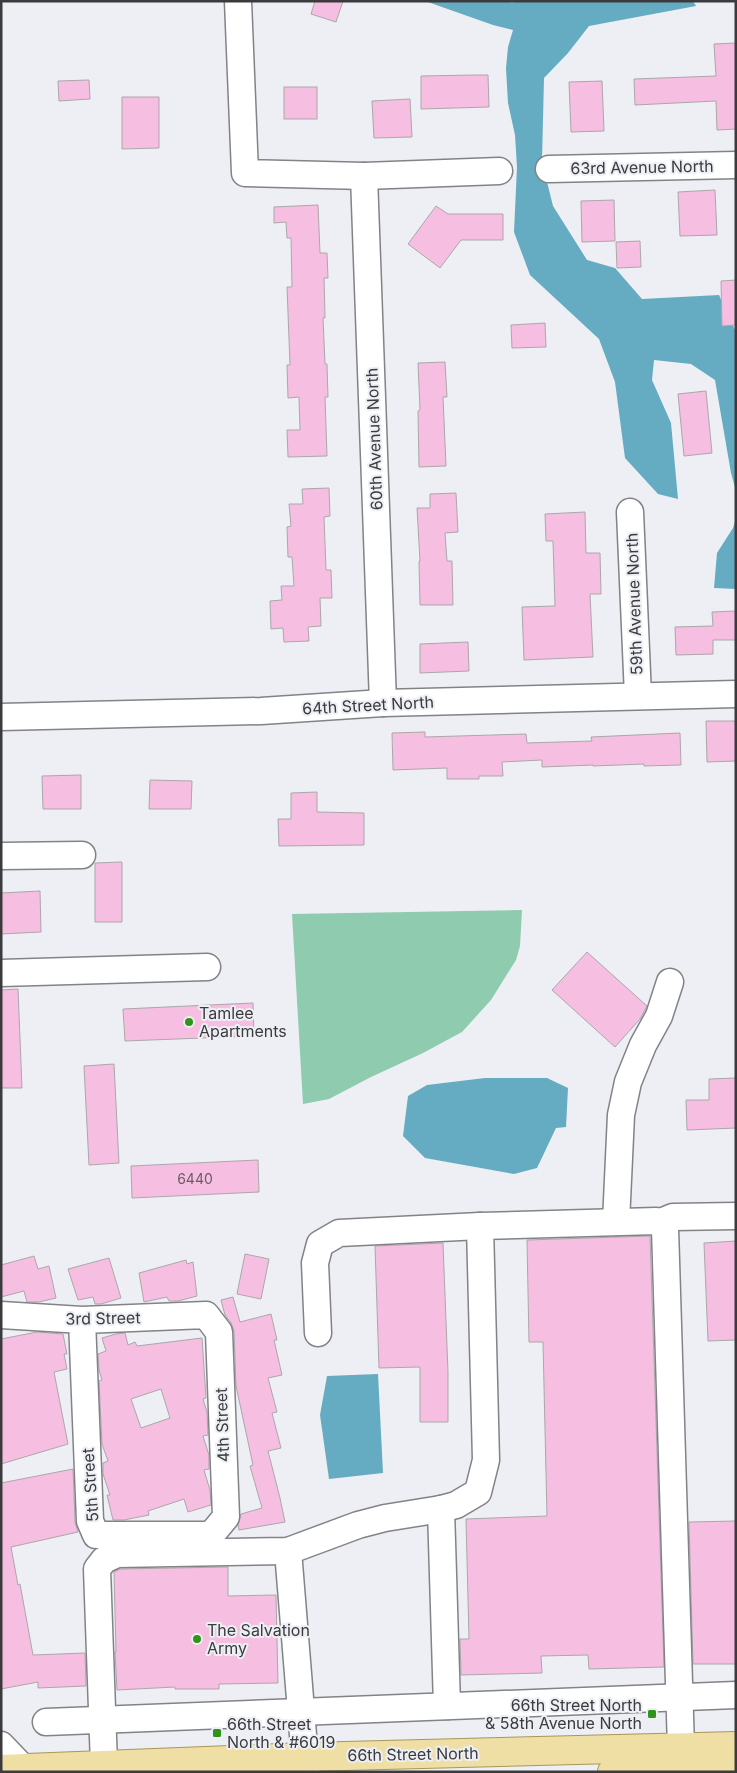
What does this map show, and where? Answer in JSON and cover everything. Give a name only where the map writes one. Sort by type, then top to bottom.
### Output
[{"type":"main road","name":"66th Street North","points":[[16,1770],[104,1765],[306,1764],[736,1746]]},
{"type":"main road","points":[[612,1772],[736,1767]]},
{"type":"street","points":[[238,1],[245,173],[364,176],[499,171]]},
{"type":"street","name":"63rd Avenue North","points":[[549,169],[736,165]]},
{"type":"street","name":"60th Avenue North","points":[[364,176],[383,703]]},
{"type":"street","name":"59th Avenue North","points":[[630,512],[638,696]]},
{"type":"street","name":"64th Street North","points":[[1,716],[261,711],[383,703],[736,694]]},
{"type":"street","points":[[1,856],[82,855]]},
{"type":"street","points":[[1,973],[207,967]]},
{"type":"street","points":[[616,1222],[621,1114],[628,1082],[643,1045],[659,1016],[670,982]]},
{"type":"street","points":[[318,1334],[316,1263],[320,1244],[339,1233],[480,1226],[661,1222],[673,1217],[736,1216]]},
{"type":"street","points":[[661,1222],[664,1228],[681,1748]]},
{"type":"street","points":[[104,1765],[96,1569],[104,1560],[117,1554],[288,1550],[358,1525],[456,1505],[478,1492],[486,1460],[480,1226]]},
{"type":"street","name":"3rd Street","points":[[1,1315],[82,1320],[206,1315]]},
{"type":"street","name":"4th Street","points":[[206,1315],[219,1332],[226,1517],[212,1535]]},
{"type":"street","name":"5th Street","points":[[82,1320],[90,1521],[96,1535],[212,1535]]},
{"type":"street","points":[[440,1509],[447,1706]]},
{"type":"street","points":[[288,1550],[306,1764]]},
{"type":"street","points":[[46,1722],[736,1694]]},
{"type":"street","points":[[1,1745],[16,1770]]},
{"type":"green space","points":[[522,910],[520,946],[516,960],[491,1000],[462,1032],[329,1099],[303,1104],[292,914]]},
{"type":"water","points":[[425,1],[510,1],[512,3],[514,1],[693,1],[696,6],[589,26],[568,53],[544,78],[542,160],[538,161],[539,178],[546,178],[553,206],[587,260],[615,268],[642,299],[719,295],[736,332],[736,491],[731,473],[715,380],[691,364],[654,360],[652,380],[671,423],[678,499],[658,494],[625,458],[615,382],[599,339],[530,275],[514,232],[517,167],[515,135],[508,103],[506,68],[508,47],[513,30],[493,25]]},
{"type":"water","points":[[736,518],[736,589],[714,588],[717,553],[733,528]]},
{"type":"water","points":[[485,1078],[547,1078],[568,1088],[566,1127],[556,1128],[537,1168],[514,1174],[425,1158],[403,1136],[408,1096],[427,1085]]},
{"type":"water","points":[[378,1374],[383,1473],[329,1479],[320,1415],[327,1376]]},
{"type":"building","points":[[315,1],[343,1],[336,22],[311,14]]},
{"type":"building","points":[[736,43],[736,129],[717,130],[716,101],[635,105],[634,79],[716,76],[714,44]]},
{"type":"building","points":[[488,75],[489,107],[421,109],[421,76]]},
{"type":"building","points":[[89,80],[90,99],[59,101],[58,81]]},
{"type":"building","points":[[602,81],[604,131],[571,132],[569,82]]},
{"type":"building","points":[[284,87],[317,87],[317,119],[284,119]]},
{"type":"building","points":[[122,97],[159,97],[159,148],[122,149]]},
{"type":"building","points":[[410,99],[412,137],[374,138],[372,101]]},
{"type":"building","points":[[715,190],[717,235],[680,236],[678,192]]},
{"type":"building","points":[[614,200],[615,241],[582,242],[581,201]]},
{"type":"building","points":[[318,205],[320,253],[327,253],[328,278],[324,278],[325,318],[323,318],[328,397],[325,397],[327,456],[288,457],[287,430],[300,430],[299,397],[288,398],[287,365],[290,365],[287,287],[292,287],[291,238],[287,238],[286,222],[274,223],[274,207]]},
{"type":"building","points":[[436,206],[448,214],[503,214],[503,240],[461,240],[440,268],[408,244]]},
{"type":"building","points":[[640,241],[641,267],[617,268],[616,242]]},
{"type":"building","points":[[736,280],[736,325],[722,326],[721,281]]},
{"type":"building","points":[[545,323],[546,347],[512,348],[511,325]]},
{"type":"building","points":[[445,362],[447,397],[443,397],[446,466],[419,467],[418,411],[420,410],[418,363]]},
{"type":"building","points":[[706,391],[712,453],[684,456],[678,394]]},
{"type":"building","points":[[329,488],[330,516],[324,517],[326,570],[331,570],[332,598],[320,598],[321,626],[308,627],[309,641],[284,642],[283,628],[271,629],[270,601],[282,600],[281,586],[294,586],[292,557],[288,557],[287,527],[291,526],[289,504],[303,504],[302,489]]},
{"type":"building","points":[[456,493],[458,532],[445,533],[447,561],[452,561],[453,605],[420,605],[417,508],[430,508],[430,494]]},
{"type":"building","points":[[585,512],[586,553],[600,553],[601,594],[590,594],[593,657],[524,660],[522,607],[555,606],[553,541],[546,541],[545,514]]},
{"type":"building","points":[[736,611],[736,640],[713,640],[713,654],[676,655],[675,627],[713,626],[712,612]]},
{"type":"building","points":[[468,642],[469,671],[420,673],[420,644]]},
{"type":"building","points":[[706,721],[736,721],[736,761],[707,762]]},
{"type":"building","points":[[425,732],[425,737],[526,734],[527,743],[592,741],[591,737],[680,733],[681,765],[644,766],[644,764],[542,767],[542,760],[502,762],[503,776],[479,776],[479,779],[447,779],[447,768],[393,770],[392,733]]},
{"type":"building","points":[[81,775],[81,809],[43,809],[42,776]]},
{"type":"building","points":[[150,780],[192,781],[191,809],[149,809]]},
{"type":"building","points":[[317,792],[317,812],[364,813],[364,845],[279,846],[278,819],[291,819],[291,793]]},
{"type":"building","points":[[122,862],[122,922],[95,922],[95,863]]},
{"type":"building","points":[[40,891],[41,932],[1,934],[1,893]]},
{"type":"building","points":[[587,952],[647,1006],[640,1019],[615,1047],[552,990]]},
{"type":"building","points":[[18,989],[22,1088],[1,1088],[1,990]]},
{"type":"building","name":"Tamlee Apartments","points":[[253,1003],[254,1036],[125,1041],[123,1009]]},
{"type":"building","points":[[114,1064],[119,1163],[89,1165],[84,1066]]},
{"type":"building","points":[[736,1078],[736,1128],[687,1130],[686,1100],[709,1100],[709,1079]]},
{"type":"building","points":[[258,1160],[259,1192],[132,1198],[131,1166]]},
{"type":"building","points":[[650,1236],[664,1667],[589,1669],[588,1655],[541,1656],[542,1673],[461,1675],[460,1639],[469,1639],[466,1519],[547,1516],[543,1342],[529,1342],[527,1240]]},
{"type":"building","points":[[736,1241],[736,1340],[708,1341],[704,1243]]},
{"type":"building","points":[[443,1243],[448,1422],[420,1422],[420,1367],[379,1368],[375,1246]]},
{"type":"building","points":[[245,1254],[269,1259],[261,1299],[237,1294]]},
{"type":"building","points":[[34,1256],[38,1269],[49,1266],[56,1298],[39,1302],[27,1302],[24,1291],[1,1297],[1,1265]]},
{"type":"building","points":[[109,1258],[121,1298],[101,1304],[95,1304],[93,1297],[78,1300],[68,1269]]},
{"type":"building","points":[[186,1260],[187,1264],[193,1262],[197,1296],[178,1301],[169,1301],[167,1297],[144,1302],[139,1273]]},
{"type":"building","points":[[233,1297],[240,1322],[271,1314],[277,1340],[274,1340],[282,1375],[268,1378],[277,1412],[272,1413],[281,1448],[268,1451],[285,1522],[239,1530],[238,1524],[241,1514],[262,1508],[250,1466],[253,1465],[236,1386],[234,1331],[225,1315],[221,1300]]},
{"type":"building","points":[[37,1332],[63,1334],[67,1354],[64,1354],[67,1369],[54,1372],[68,1444],[1,1464],[1,1339]]},
{"type":"building","points":[[125,1333],[128,1345],[135,1342],[137,1346],[202,1338],[206,1398],[203,1399],[207,1412],[208,1435],[203,1436],[209,1455],[209,1469],[204,1470],[210,1490],[211,1505],[188,1512],[184,1499],[148,1511],[149,1515],[124,1520],[113,1520],[107,1495],[110,1495],[103,1474],[103,1463],[108,1461],[102,1444],[99,1381],[102,1380],[98,1354],[106,1351],[102,1338]],"holes":[[[161,1389],[170,1418],[141,1428],[131,1399]]]},
{"type":"building","points":[[73,1469],[75,1522],[78,1532],[11,1547],[33,1655],[85,1653],[86,1686],[38,1688],[38,1682],[1,1689],[1,1483]]},
{"type":"building","points":[[736,1521],[736,1664],[693,1664],[689,1522]]},
{"type":"building","name":"The Salvation Army","points":[[228,1567],[228,1596],[276,1595],[278,1683],[219,1684],[219,1689],[175,1689],[175,1687],[117,1690],[114,1572],[120,1569]]},
{"type":"place","name":"Tamlee Apartments","points":[[189,1022]]},
{"type":"place","name":"The Salvation Army","points":[[197,1639]]},
{"type":"place","name":"66th Street North & 58th Avenue North","points":[[652,1714]]},
{"type":"place","name":"66th Street North & #6019","points":[[217,1733]]}]
